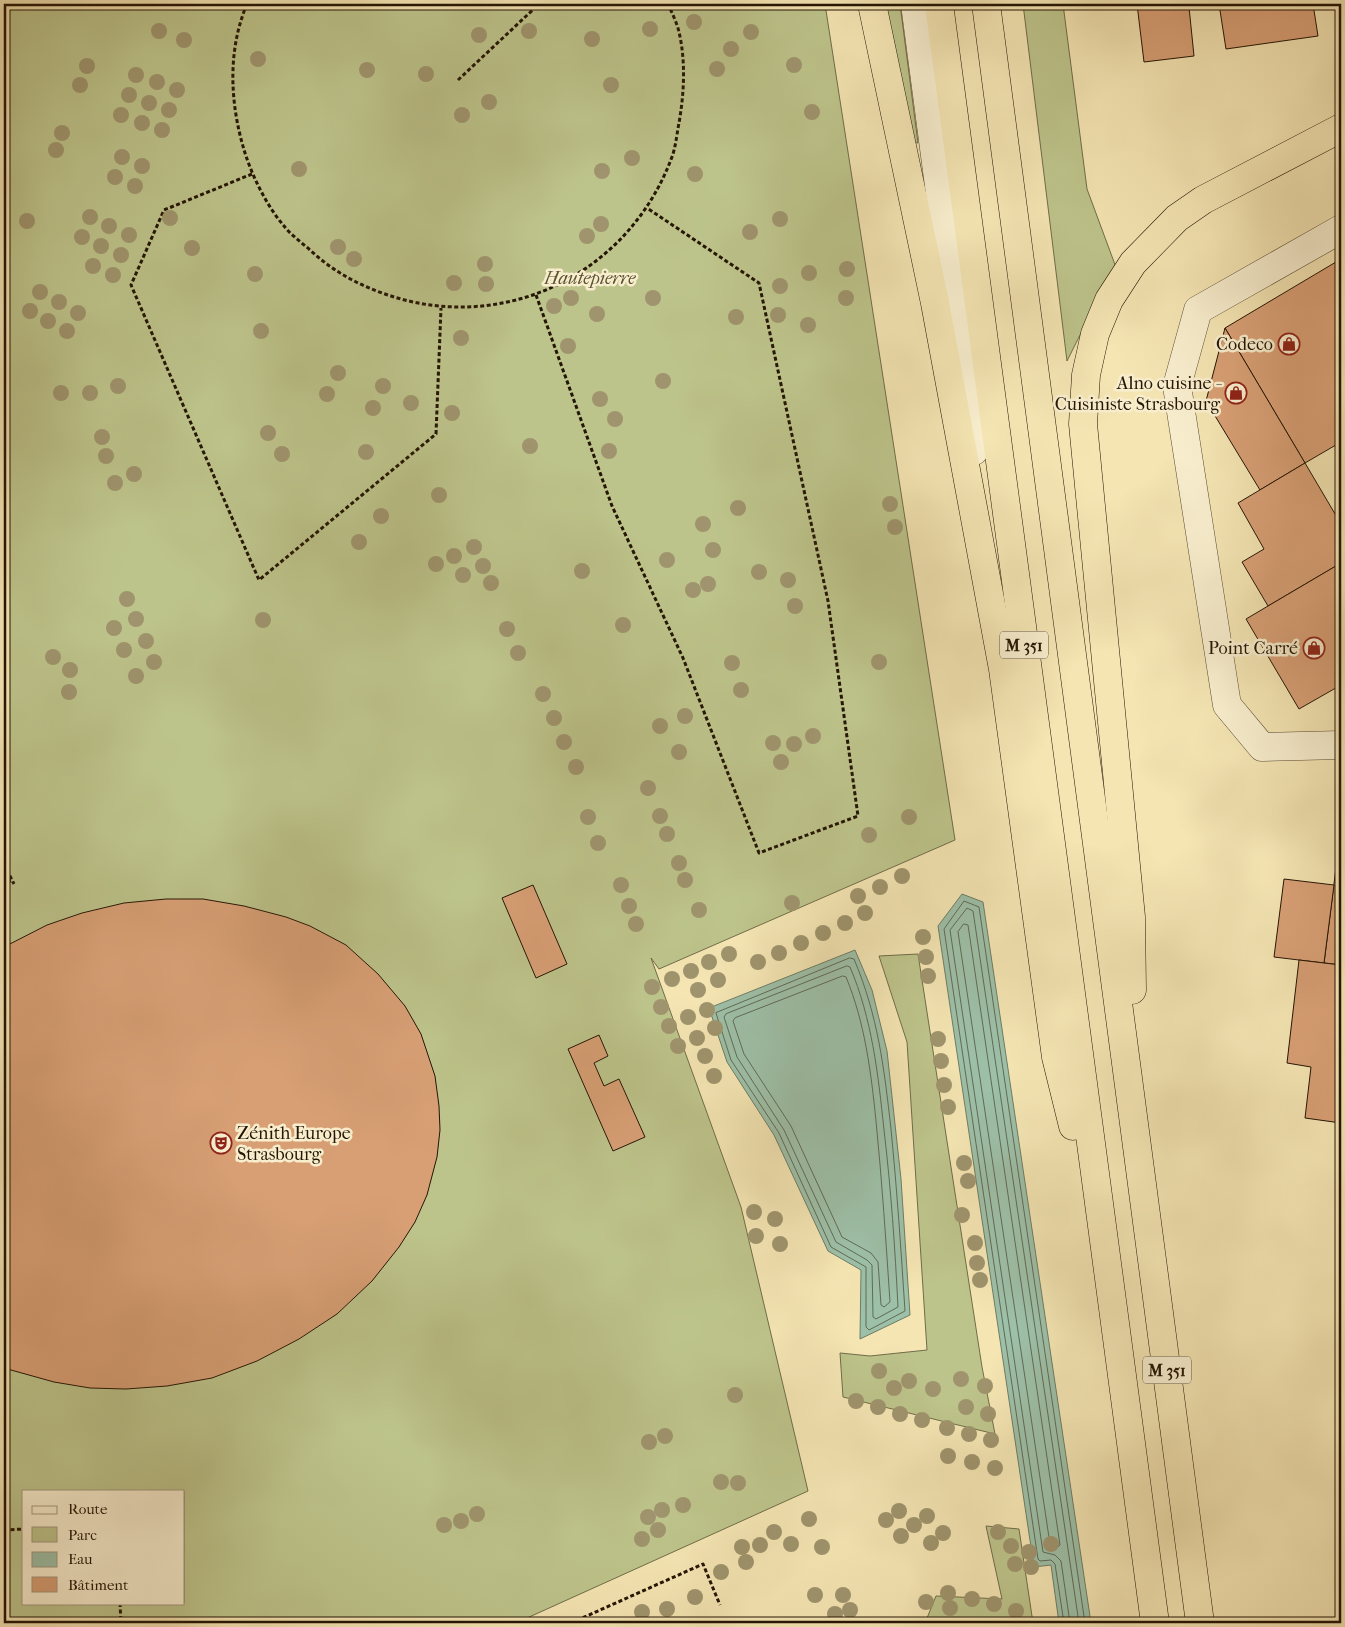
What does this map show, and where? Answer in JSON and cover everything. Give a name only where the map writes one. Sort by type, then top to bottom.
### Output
[{"type":"highway","points":[[872,4],[935,303],[1003,669],[1056,1056],[1110,1285]]},
{"type":"highway","name":"M 351","points":[[939,4],[1155,1623]]},
{"type":"highway","name":"M 351","points":[[986,4],[1200,1623]]},
{"type":"highway","points":[[1134,1117],[1131,917],[1083,424],[1086,375],[1095,334],[1109,300],[1132,263],[1154,239],[1177,218],[1203,200],[1341,128]]},
{"type":"lane","points":[[915,4],[1003,669]]},
{"type":"lane","points":[[1341,229],[1198,310],[1177,386],[1227,705],[1262,747],[1341,745]]},
{"type":"path","points":[[247,4],[240,20],[232,72],[236,124],[252,174],[284,226],[328,267],[381,295],[441,308],[489,306],[536,295],[579,274],[616,244],[647,208],[673,153],[684,94],[679,33],[668,4]]},
{"type":"path","points":[[458,80],[539,4]]},
{"type":"path","points":[[252,174],[164,210],[131,285],[259,580],[436,434],[441,308]]},
{"type":"path","points":[[536,295],[612,506],[683,658],[759,853],[858,816],[828,601],[759,283],[647,208]]},
{"type":"path","points":[[4,864],[12,883],[4,884]]},
{"type":"path","points":[[4,1530],[22,1528]]},
{"type":"path","points":[[571,1623],[703,1564],[720,1605]]},
{"type":"path","points":[[120,1604],[121,1623]]},
{"type":"green space","name":"Hautepierre","points":[[4,4],[825,4],[955,840],[659,969],[651,958],[741,1207],[808,1491],[516,1623],[4,1623]]},
{"type":"green space","points":[[885,4],[900,4],[918,143],[913,142]]},
{"type":"green space","points":[[1023,4],[1063,4],[1087,189],[1117,270],[1090,315],[1067,361]]},
{"type":"green space","points":[[918,954],[982,1367],[995,1434],[843,1397],[840,1353],[870,1356],[927,1350],[907,1042],[879,956]]},
{"type":"green space","points":[[986,1526],[1019,1529],[1033,1623],[925,1623],[936,1596],[1002,1599]]},
{"type":"water","points":[[962,894],[983,902],[1091,1623],[1059,1623],[1051,1565],[1034,1567],[938,926]]},
{"type":"water","points":[[855,950],[872,990],[887,1051],[901,1179],[910,1315],[860,1339],[861,1270],[828,1251],[774,1135],[727,1062],[709,1008]]},
{"type":"building","points":[[1137,4],[1215,4],[1189,7],[1194,56],[1144,62]]},
{"type":"building","points":[[1219,4],[1313,4],[1318,36],[1226,49]]},
{"type":"building","points":[[1341,259],[1341,442],[1305,463],[1225,328]]},
{"type":"building","points":[[1225,328],[1305,463],[1260,490],[1206,401]]},
{"type":"building","points":[[1305,463],[1341,524],[1341,563],[1268,606],[1242,562],[1264,549],[1238,503]]},
{"type":"building","points":[[1341,563],[1341,685],[1299,709],[1246,619]]},
{"type":"building","points":[[1337,860],[1341,860],[1341,965],[1324,963]]},
{"type":"building","points":[[1284,879],[1334,885],[1324,963],[1274,957]]},
{"type":"building","points":[[533,885],[567,964],[536,978],[502,898]]},
{"type":"building","name":"Zénith Europe Strasbourg","points":[[166,899],[203,899],[244,906],[286,917],[310,926],[346,945],[378,974],[405,1006],[421,1034],[435,1076],[440,1130],[437,1157],[427,1195],[415,1222],[399,1247],[372,1281],[337,1314],[299,1339],[257,1361],[212,1378],[167,1386],[126,1389],[90,1388],[54,1382],[11,1370],[4,1367],[4,947],[47,925],[82,913],[124,903]]},
{"type":"building","points":[[1299,960],[1341,965],[1341,1123],[1305,1118],[1311,1067],[1287,1063]]},
{"type":"building","points":[[599,1035],[608,1056],[594,1063],[604,1086],[619,1079],[645,1137],[613,1151],[568,1049]]},
{"type":"building","points":[[1336,1496],[1341,1496],[1341,1533]]},
{"type":"place","name":"Codeco","points":[[1289,344]]},
{"type":"place","name":"Alno cuisine - Cuisiniste Strasbourg","points":[[1236,393]]},
{"type":"place","name":"Point Carré","points":[[1314,648]]},
{"type":"place","name":"Zénith Europe Strasbourg","points":[[221,1143]]}]
